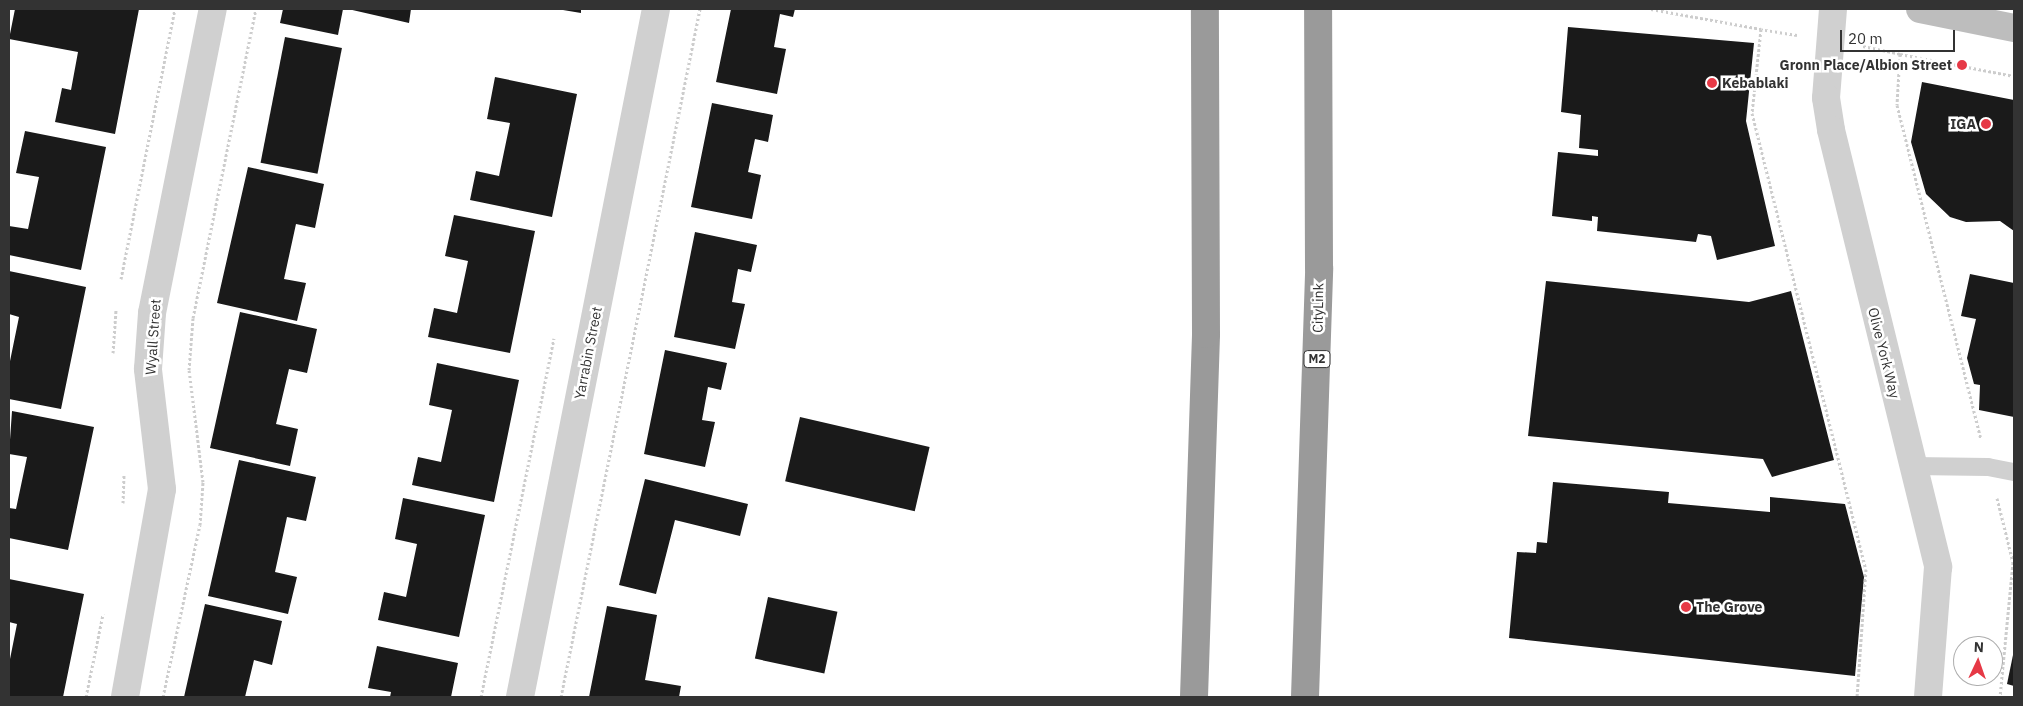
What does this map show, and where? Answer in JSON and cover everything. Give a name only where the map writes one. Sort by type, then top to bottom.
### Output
[{"type":"highway","points":[[1194,697],[1206,334],[1205,9]]},
{"type":"highway","name":"CityLink","points":[[1305,697],[1318,287],[1318,9]]},
{"type":"street","name":"Wyall Street","points":[[124,697],[162,489],[148,369],[152,313],[213,9]]},
{"type":"street","name":"Yarrabin Street","points":[[520,697],[656,9]]},
{"type":"street","name":"Olive York Way","points":[[1833,9],[1826,98],[1831,130],[1938,567],[1928,697]]},
{"type":"street","points":[[1920,9],[2014,28]]},
{"type":"lane","points":[[1913,466],[1988,467],[2014,472]]},
{"type":"path","points":[[163,697],[200,525],[203,482],[190,370],[193,318],[256,9]]},
{"type":"path","points":[[561,697],[700,9]]},
{"type":"path","points":[[1652,9],[1761,29]]},
{"type":"path","points":[[1900,54],[2014,76]]},
{"type":"path","points":[[481,697],[556,329]]},
{"type":"path","points":[[1988,467],[2013,562],[2000,697]]},
{"type":"building","points":[[15,9],[139,9],[115,134],[55,122],[62,88],[71,90],[78,52],[9,39]]},
{"type":"building","points":[[283,9],[343,9],[338,35],[280,23]]},
{"type":"building","points":[[348,9],[411,9],[409,23]]},
{"type":"building","points":[[557,9],[581,9],[581,13]]},
{"type":"building","points":[[731,9],[795,9],[793,17],[780,14],[774,47],[786,49],[777,94],[716,82]]},
{"type":"building","points":[[1568,27],[1754,43],[1746,121],[1775,246],[1717,260],[1711,236],[1698,234],[1696,242],[1597,231],[1598,217],[1592,216],[1592,221],[1552,216],[1558,152],[1598,156],[1598,150],[1579,148],[1581,115],[1561,112]]},
{"type":"building","points":[[285,37],[342,48],[318,174],[261,163]]},
{"type":"building","points":[[495,77],[577,94],[552,217],[470,200],[476,171],[499,176],[510,123],[487,119]]},
{"type":"building","points":[[1922,82],[2014,100],[2014,231],[2000,221],[1966,222],[1950,217],[1926,194],[1911,142]]},
{"type":"building","points":[[712,103],[773,115],[768,142],[755,139],[748,172],[761,175],[752,219],[691,207]]},
{"type":"building","points":[[25,131],[106,147],[81,270],[9,255],[9,226],[28,229],[39,177],[16,173]]},
{"type":"building","points":[[248,167],[324,184],[315,228],[296,224],[284,279],[306,283],[297,321],[217,303]]},
{"type":"building","points":[[454,215],[535,231],[510,353],[428,337],[434,308],[457,313],[468,261],[445,256]]},
{"type":"building","points":[[695,232],[757,245],[751,272],[738,269],[732,302],[745,304],[735,349],[674,337]]},
{"type":"building","points":[[9,271],[86,287],[61,409],[9,399],[9,366],[19,317],[9,314]]},
{"type":"building","points":[[1970,274],[2014,283],[2014,417],[1979,410],[1980,385],[1974,384],[1967,358],[1976,319],[1961,316]]},
{"type":"building","points":[[1546,281],[1749,302],[1791,291],[1834,460],[1772,477],[1763,459],[1528,436]]},
{"type":"building","points":[[240,312],[317,329],[307,373],[289,369],[276,424],[298,429],[290,466],[210,448]]},
{"type":"building","points":[[665,350],[727,363],[721,390],[708,387],[702,420],[715,422],[705,467],[644,454]]},
{"type":"building","points":[[437,363],[519,380],[494,502],[412,485],[418,457],[441,462],[452,410],[429,405]]},
{"type":"building","points":[[12,411],[94,427],[68,550],[9,538],[9,508],[16,509],[27,457],[9,454]]},
{"type":"building","points":[[800,417],[930,447],[915,511],[785,481]]},
{"type":"building","points":[[239,460],[316,477],[306,521],[287,517],[275,572],[297,577],[288,614],[208,596]]},
{"type":"building","points":[[645,479],[748,504],[740,536],[675,520],[656,594],[619,585]]},
{"type":"building","name":"The Grove","points":[[1553,482],[1669,492],[1668,503],[1770,512],[1770,497],[1845,504],[1864,577],[1855,676],[1509,638],[1517,552],[1536,553],[1537,542],[1547,543]]},
{"type":"building","points":[[403,498],[485,515],[459,637],[378,620],[384,592],[406,597],[417,544],[395,539]]},
{"type":"building","points":[[9,579],[84,594],[63,697],[9,697],[9,664],[17,624],[9,622]]},
{"type":"building","points":[[768,597],[837,612],[824,673],[755,659]]},
{"type":"building","points":[[205,604],[282,621],[272,665],[254,660],[245,697],[184,697]]},
{"type":"building","points":[[607,606],[657,615],[645,680],[681,686],[679,697],[589,697]]},
{"type":"building","points":[[377,646],[458,663],[451,697],[390,697],[391,692],[368,688]]},
{"type":"building","points":[[2014,655],[2014,686],[2007,684]]},
{"type":"place","name":"Gronn Place/Albion Street","points":[[1962,65]]},
{"type":"place","name":"Kebablaki","points":[[1712,83]]},
{"type":"place","name":"IGA","points":[[1986,124]]},
{"type":"place","name":"The Grove","points":[[1686,607]]}]
